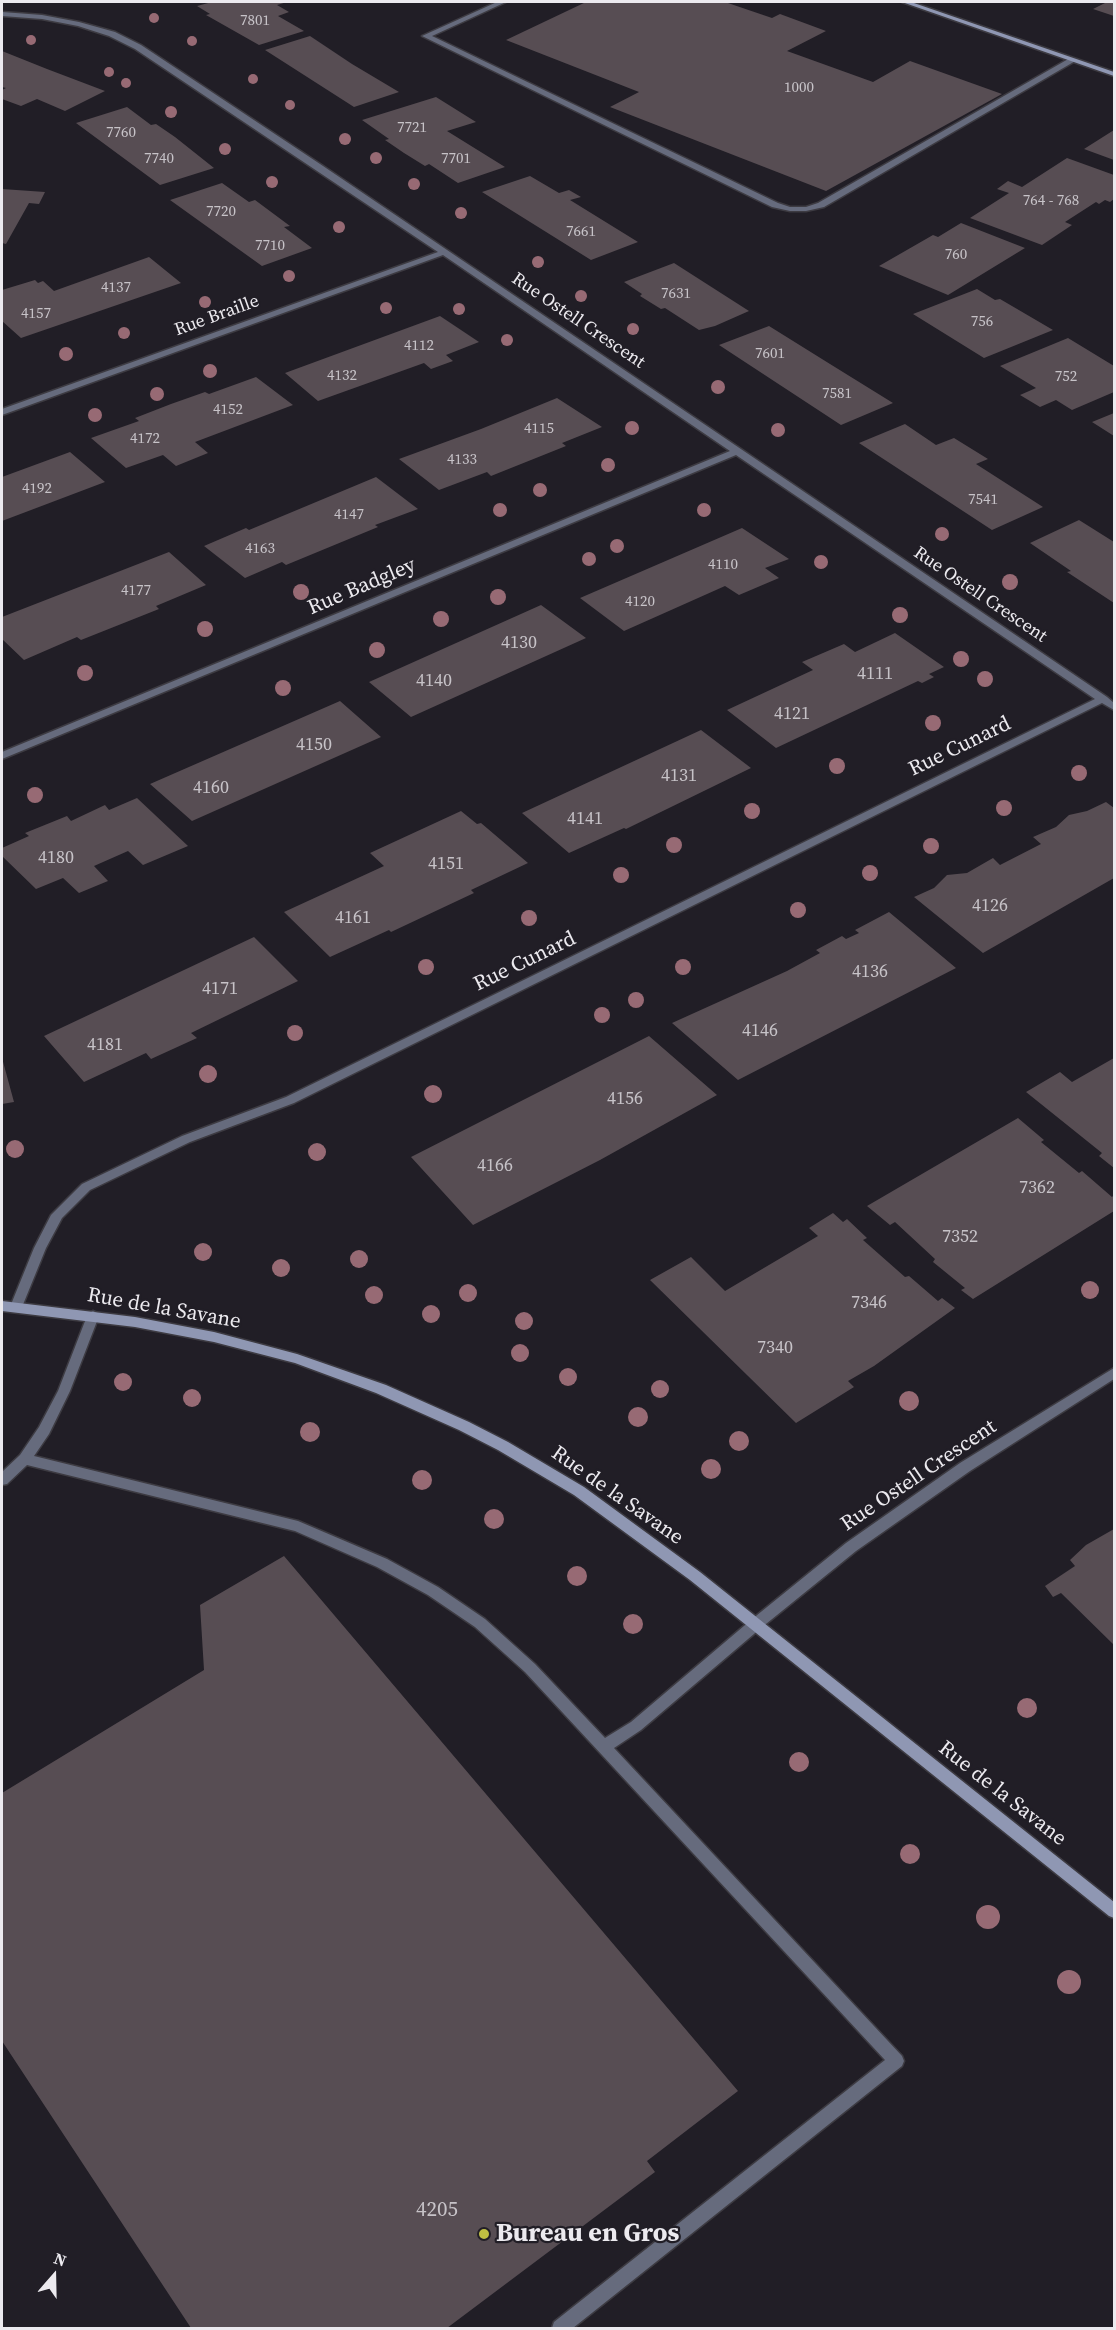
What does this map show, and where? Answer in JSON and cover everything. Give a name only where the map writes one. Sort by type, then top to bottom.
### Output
[{"type":"street","points":[[502,2],[426,36],[775,205],[790,209],[806,209],[821,205],[1073,60]]},
{"type":"street","points":[[906,2],[1114,74]]},
{"type":"street","name":"Rue Ostell Crescent","points":[[2,14],[42,17],[79,24],[126,40],[444,252],[1114,707]]},
{"type":"street","name":"Rue Braille","points":[[2,412],[444,252]]},
{"type":"street","name":"Rue Badgley","points":[[2,756],[737,451]]},
{"type":"street","name":"Rue Cunard","points":[[16,1307],[40,1248],[57,1215],[86,1187],[186,1139],[290,1100],[1103,699]]},
{"type":"street","name":"Rue de la Savane","points":[[2,1306],[93,1316],[214,1337],[297,1359],[362,1381],[434,1412],[503,1446],[579,1491],[756,1624],[1114,1911]]},
{"type":"street","points":[[2,1480],[25,1458],[44,1430],[64,1391],[93,1316]]},
{"type":"street","name":"Rue Ostell Crescent","points":[[603,1747],[636,1726],[851,1547],[965,1467],[1114,1373]]},
{"type":"street","points":[[25,1458],[298,1526],[382,1563],[433,1591],[480,1623],[530,1668],[896,2061],[560,2328]]},
{"type":"building","points":[[212,2],[287,2],[277,5],[289,12],[278,16],[304,31],[259,45],[206,15],[210,14],[197,6]]},
{"type":"building","points":[[586,2],[725,2],[772,18],[780,14],[826,31],[787,51],[873,82],[910,61],[1002,94],[826,191],[610,107],[639,92],[506,40]]},
{"type":"building","points":[[1107,2],[1114,2],[1114,16],[1093,9]]},
{"type":"building","points":[[310,36],[399,92],[354,107],[265,50]]},
{"type":"building","points":[[2,51],[105,91],[65,111],[37,99],[21,106],[2,99],[2,90],[6,88],[2,87]]},
{"type":"building","points":[[436,97],[476,122],[447,131],[505,167],[458,183],[429,164],[425,166],[404,153],[362,120]]},
{"type":"building","points":[[127,107],[151,125],[156,124],[175,137],[214,168],[160,185],[76,123]]},
{"type":"building","points":[[1114,130],[1114,160],[1084,149]]},
{"type":"building","points":[[1067,158],[1114,175],[1114,199],[1110,202],[1105,200],[1099,204],[1096,202],[1065,222],[1072,225],[1042,245],[970,218],[1009,193],[997,189],[1008,181],[1022,187]]},
{"type":"building","points":[[530,176],[559,193],[569,190],[581,197],[570,200],[638,242],[591,260],[482,192]]},
{"type":"building","points":[[222,183],[249,202],[255,200],[290,226],[284,227],[312,248],[262,266],[170,200]]},
{"type":"building","points":[[2,189],[45,192],[39,204],[29,203],[6,244],[2,243]]},
{"type":"building","points":[[961,223],[1025,248],[948,295],[879,266],[933,235],[938,237]]},
{"type":"building","points":[[149,257],[181,283],[21,338],[2,321],[2,290],[35,280],[38,283],[43,281],[54,291]]},
{"type":"building","points":[[674,263],[749,311],[715,326],[699,330],[665,308],[661,309],[640,296],[642,294],[624,282]]},
{"type":"building","points":[[977,289],[995,300],[1000,299],[1053,330],[984,358],[913,314]]},
{"type":"building","points":[[440,316],[479,342],[446,355],[453,361],[431,369],[424,363],[318,401],[285,373]]},
{"type":"building","points":[[769,326],[893,403],[841,425],[719,345]]},
{"type":"building","points":[[1068,338],[1114,366],[1114,392],[1072,410],[1056,400],[1040,407],[1020,395],[1036,388],[1000,366]]},
{"type":"building","points":[[256,377],[293,405],[195,442],[208,453],[176,466],[163,455],[126,468],[91,438],[139,421],[135,418],[171,404],[205,392],[209,394]]},
{"type":"building","points":[[557,398],[602,427],[562,443],[566,446],[491,476],[487,472],[439,490],[399,459],[481,429]]},
{"type":"building","points":[[1114,413],[1114,436],[1092,422]]},
{"type":"building","points":[[905,424],[936,445],[954,438],[988,459],[976,464],[1043,507],[992,530],[859,443]]},
{"type":"building","points":[[70,452],[105,482],[2,521],[2,477]]},
{"type":"building","points":[[376,477],[418,509],[375,525],[378,527],[286,565],[282,562],[245,578],[204,546],[246,528],[249,530]]},
{"type":"building","points":[[1079,520],[1114,542],[1114,603],[1067,572],[1071,571],[1030,543]]},
{"type":"building","points":[[742,528],[789,559],[765,568],[779,578],[739,595],[725,586],[624,631],[580,598]]},
{"type":"building","points":[[169,552],[206,585],[156,606],[159,609],[81,640],[77,637],[24,660],[2,639],[2,617]]},
{"type":"building","points":[[541,605],[586,638],[411,717],[369,682]]},
{"type":"building","points":[[895,633],[944,667],[929,674],[934,677],[922,683],[918,681],[776,748],[727,710],[813,670],[802,662],[844,644],[855,652]]},
{"type":"building","points":[[340,701],[381,737],[192,821],[150,784]]},
{"type":"building","points":[[701,730],[751,768],[626,829],[569,853],[522,813]]},
{"type":"building","points":[[137,798],[188,846],[143,865],[128,851],[94,866],[108,881],[79,893],[63,878],[36,889],[2,856],[2,848],[29,836],[25,833],[67,816],[71,821],[105,805],[109,810]]},
{"type":"building","points":[[1106,802],[1114,808],[1114,878],[983,953],[914,897],[934,888],[947,875],[967,873],[993,858],[1000,865],[1041,844],[1033,837],[1056,827],[1069,815],[1087,811]]},
{"type":"building","points":[[461,811],[477,824],[481,823],[528,863],[471,890],[474,893],[391,932],[389,930],[330,957],[284,912],[384,866],[370,853]]},
{"type":"building","points":[[889,912],[956,968],[738,1080],[672,1023],[787,971],[820,953],[816,950],[842,936],[846,939],[859,933],[855,930]]},
{"type":"building","points":[[254,937],[298,981],[191,1033],[197,1038],[151,1059],[146,1053],[84,1082],[44,1036]]},
{"type":"building","points":[[649,1036],[717,1095],[600,1160],[473,1225],[411,1157]]},
{"type":"building","points":[[2,1058],[14,1102],[2,1104]]},
{"type":"building","points":[[1114,1058],[1114,1168],[1099,1156],[1102,1153],[1026,1092],[1060,1072],[1072,1082]]},
{"type":"building","points":[[1018,1118],[1044,1140],[1041,1142],[1079,1173],[1082,1171],[1112,1197],[1114,1195],[1114,1211],[973,1299],[961,1290],[965,1288],[933,1262],[935,1259],[895,1222],[890,1225],[867,1206]]},
{"type":"building","points":[[833,1213],[843,1222],[847,1219],[867,1238],[863,1240],[905,1277],[909,1276],[938,1301],[942,1298],[955,1308],[874,1366],[848,1381],[854,1387],[796,1423],[650,1280],[691,1257],[725,1291],[818,1236],[809,1228]]},
{"type":"building","points":[[1114,1529],[1114,1645],[1061,1593],[1053,1597],[1045,1586],[1075,1566],[1070,1560],[1086,1545]]},
{"type":"building","points":[[284,1556],[738,2091],[647,2161],[655,2172],[447,2328],[191,2328],[2,2041],[2,1793],[204,1670],[200,1605]]},
{"type":"place","name":"Bureau en Gros","points":[[484,2234]]}]
